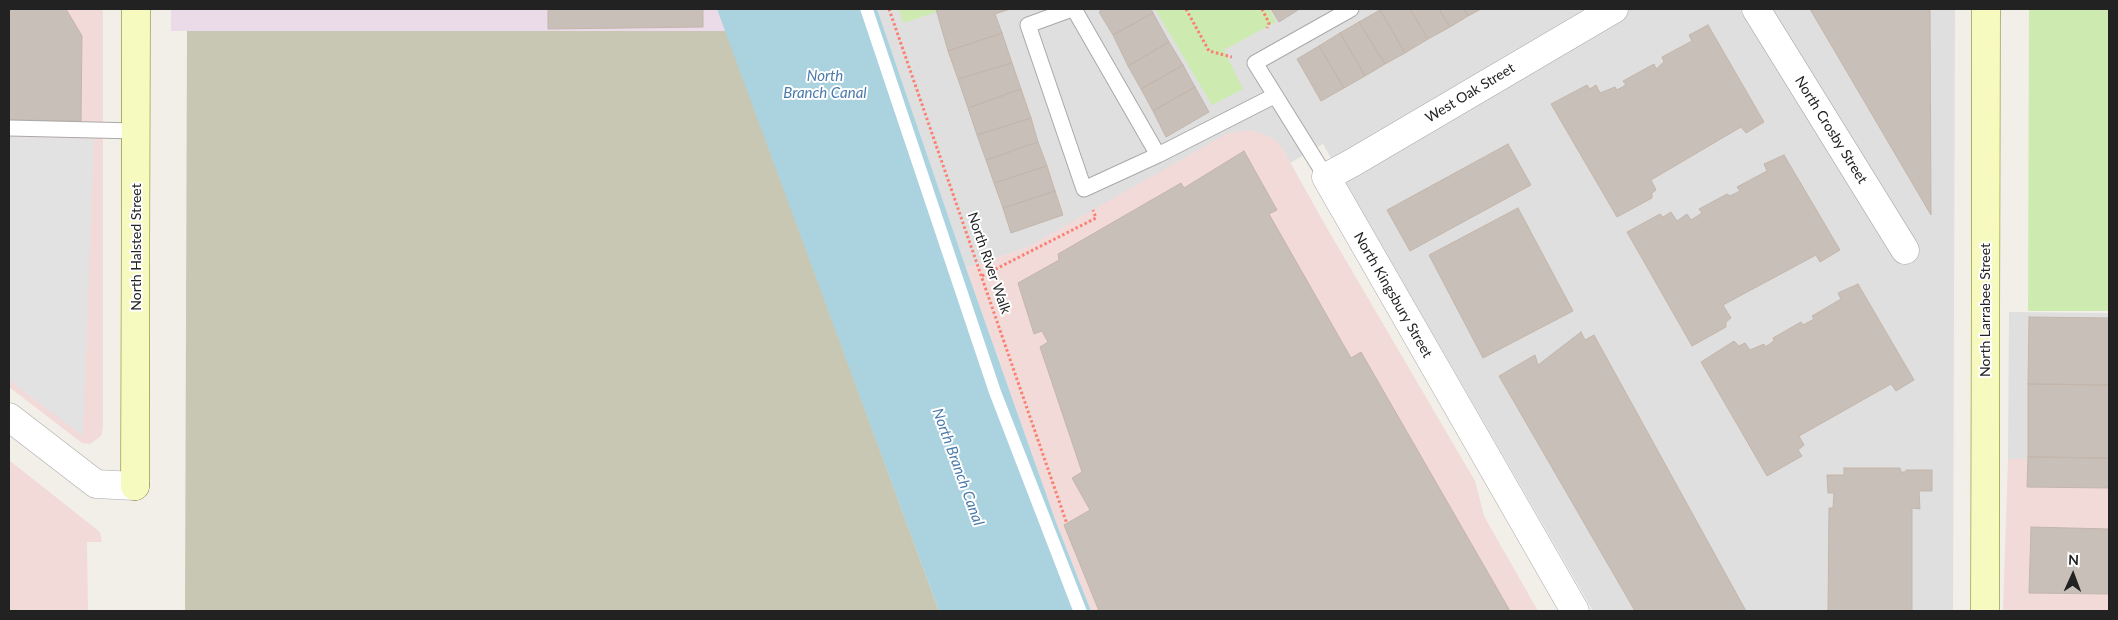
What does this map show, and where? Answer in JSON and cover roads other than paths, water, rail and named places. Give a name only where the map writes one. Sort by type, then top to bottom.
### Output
[{"type":"street","name":"North Halsted Street","points":[[9,417],[96,484],[135,486],[136,9]]},
{"type":"street","name":"North Crosby Street","points":[[1756,9],[1905,250]]},
{"type":"street","name":"North Larrabee Street","points":[[1985,611],[1986,9]]},
{"type":"street","name":"West Oak Street","points":[[1326,177],[1605,11]]},
{"type":"street","name":"North Kingsbury Street","points":[[1326,177],[1575,611]]},
{"type":"lane","points":[[1158,155],[1073,9],[1028,25],[1084,189],[1158,155],[1274,96]]},
{"type":"lane","name":"North Kingsbury Street","points":[[1326,177],[1255,63],[1351,9]]},
{"type":"lane","points":[[9,128],[136,132]]},
{"type":"water","name":"North Branch Canal","points":[[717,9],[877,9],[1056,522],[1091,611],[939,611]]}]
